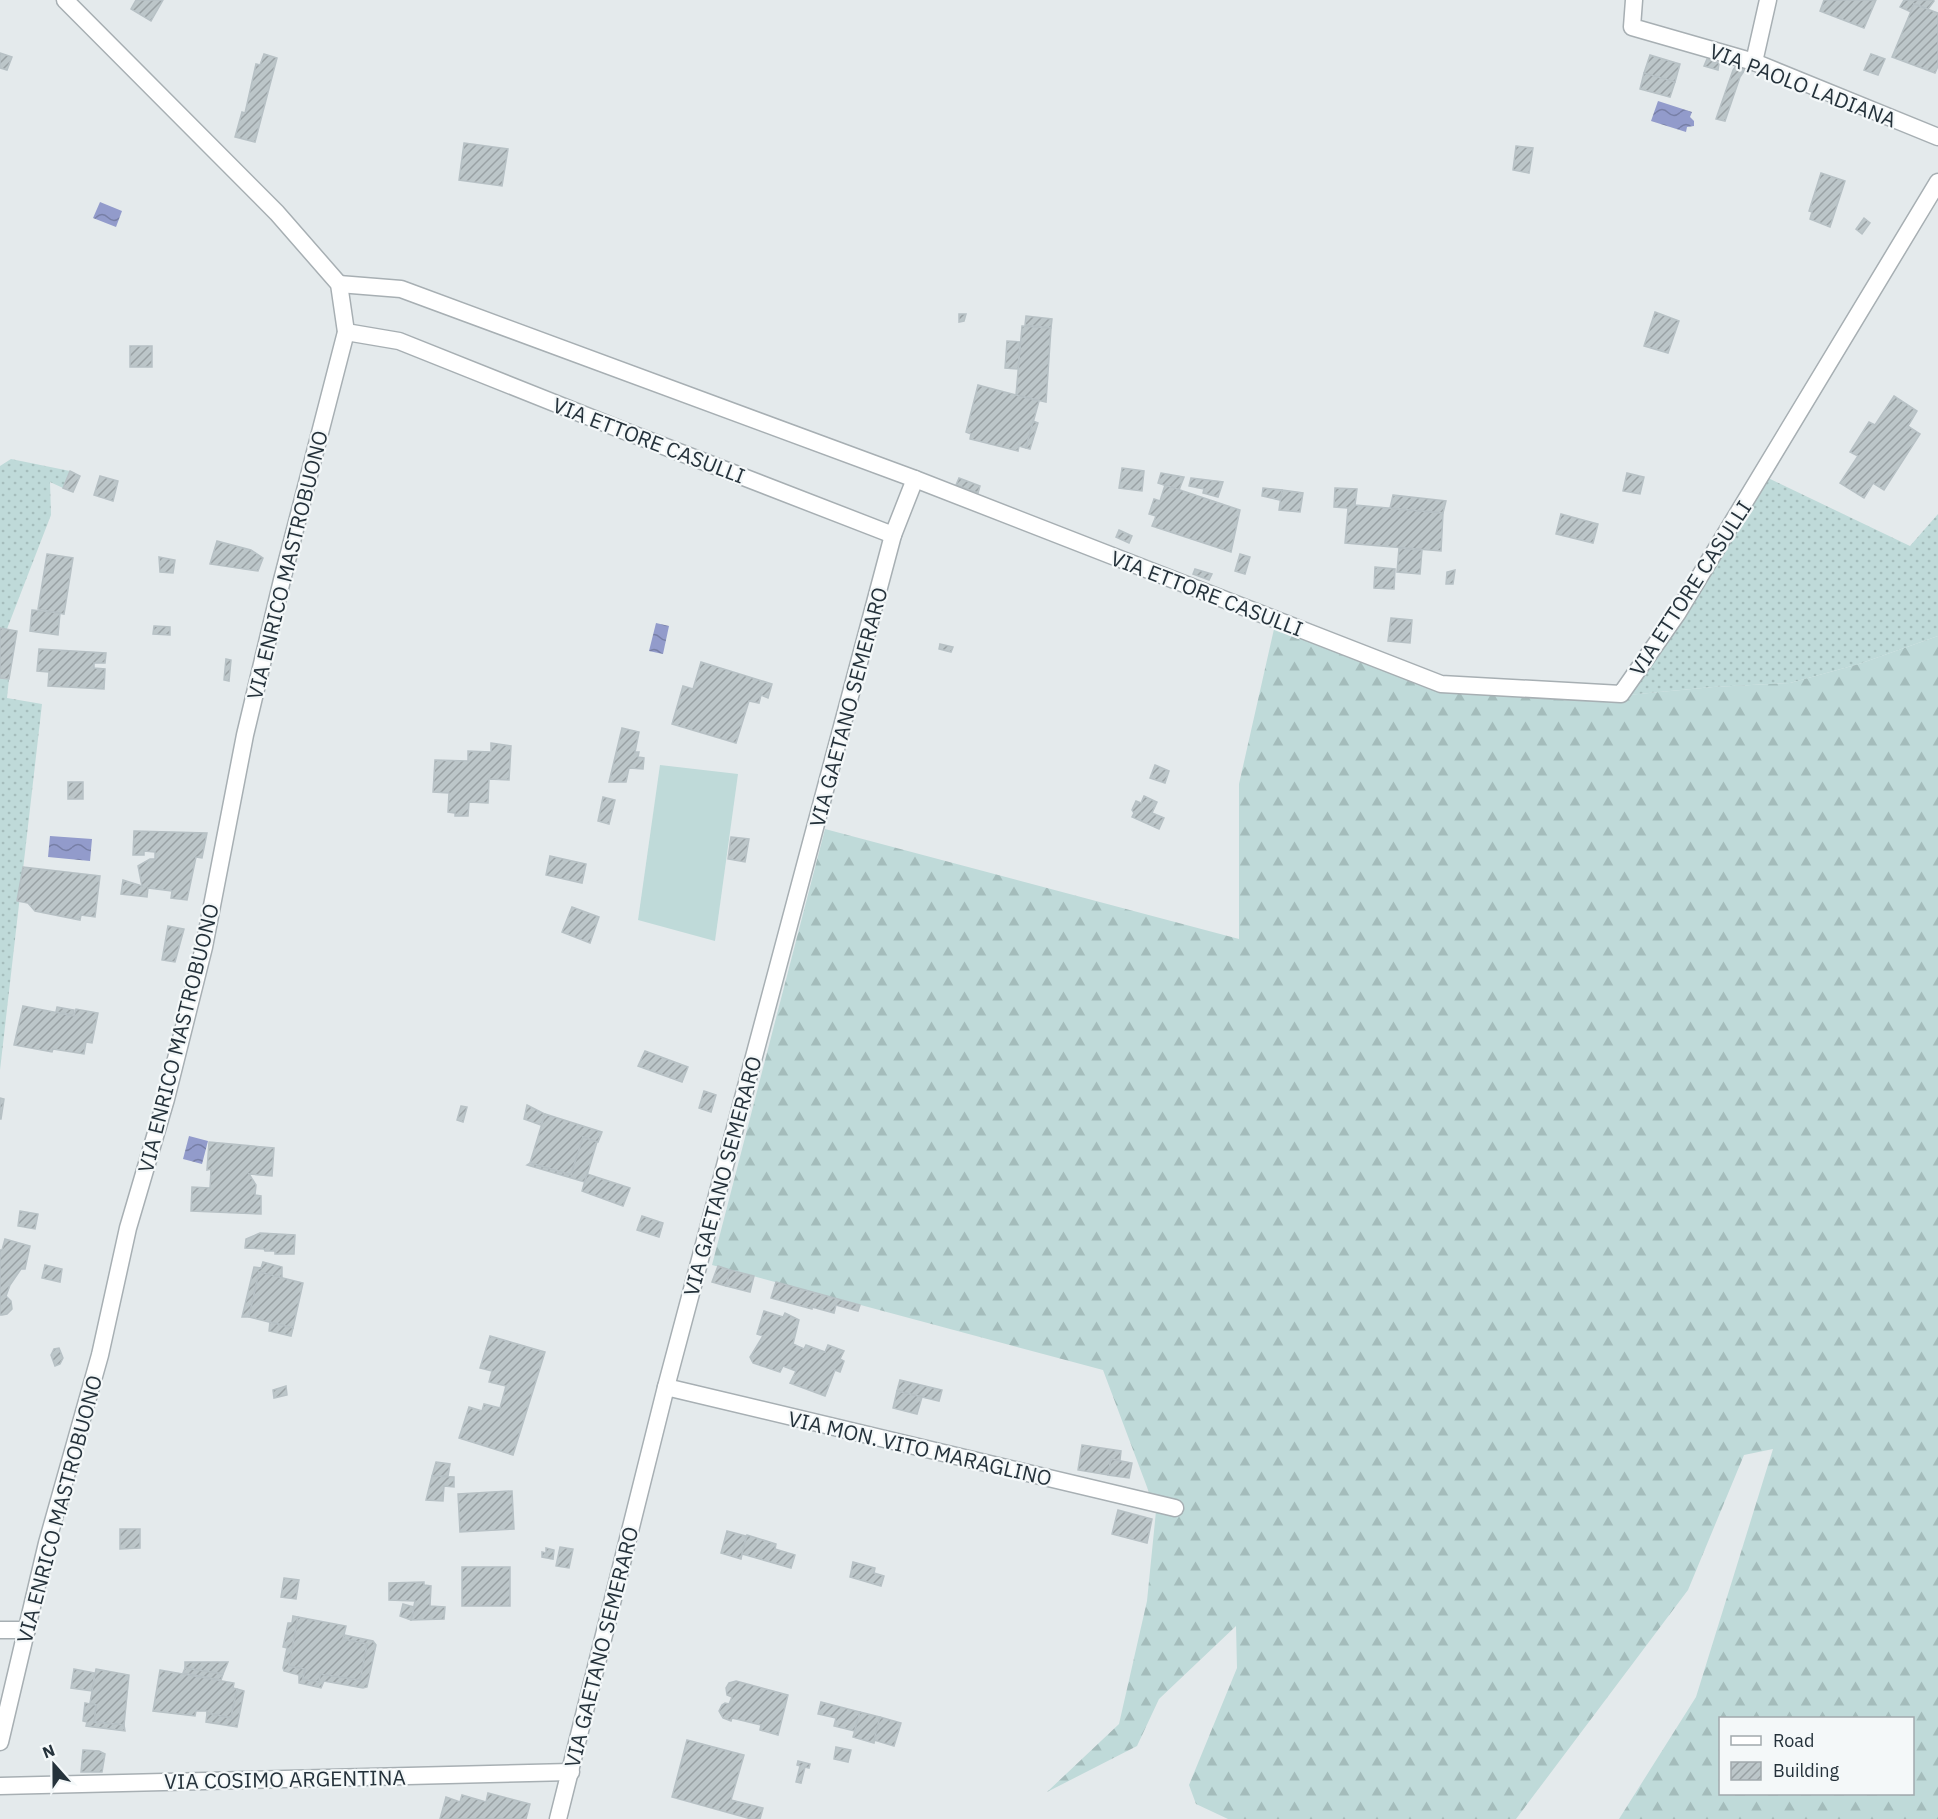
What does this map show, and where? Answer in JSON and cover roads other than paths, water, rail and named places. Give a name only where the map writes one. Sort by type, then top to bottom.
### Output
[{"type":"street","points":[[65,0],[277,213],[339,284],[346,332]]},
{"type":"street","name":"VIA PAOLO LADIANA","points":[[1634,0],[1632,27],[1754,62],[1938,137]]},
{"type":"street","points":[[1754,62],[1768,0]]},
{"type":"street","name":"VIA ETTORE CASULLI","points":[[339,284],[401,289],[915,479],[1441,684],[1621,694],[1677,614],[1938,183]]},
{"type":"street","name":"VIA ETTORE CASULLI","points":[[346,332],[399,340],[622,430],[893,535]]},
{"type":"street","name":"VIA ENRICO MASTROBUONO","points":[[0,1742],[47,1543],[100,1355],[128,1228],[166,1099],[204,947],[245,735],[346,332]]},
{"type":"street","points":[[893,535],[915,479]]},
{"type":"street","name":"VIA GAETANO SEMERARO","points":[[558,1819],[666,1387],[893,535]]},
{"type":"street","name":"VIA MON. VITO MARAGLINO","points":[[666,1387],[1175,1508]]},
{"type":"street","points":[[0,1630],[27,1630]]},
{"type":"street","name":"VIA COSIMO ARGENTINA","points":[[0,1786],[571,1772]]},
{"type":"water","points":[[1658,101],[1692,112],[1690,117],[1694,121],[1694,126],[1687,127],[1686,132],[1651,121]]},
{"type":"water","points":[[100,202],[122,211],[116,227],[93,218]]},
{"type":"water","points":[[656,623],[669,626],[663,654],[649,651]]},
{"type":"water","points":[[50,836],[92,839],[90,861],[48,857]]},
{"type":"water","points":[[189,1136],[208,1141],[202,1164],[183,1159]]}]
